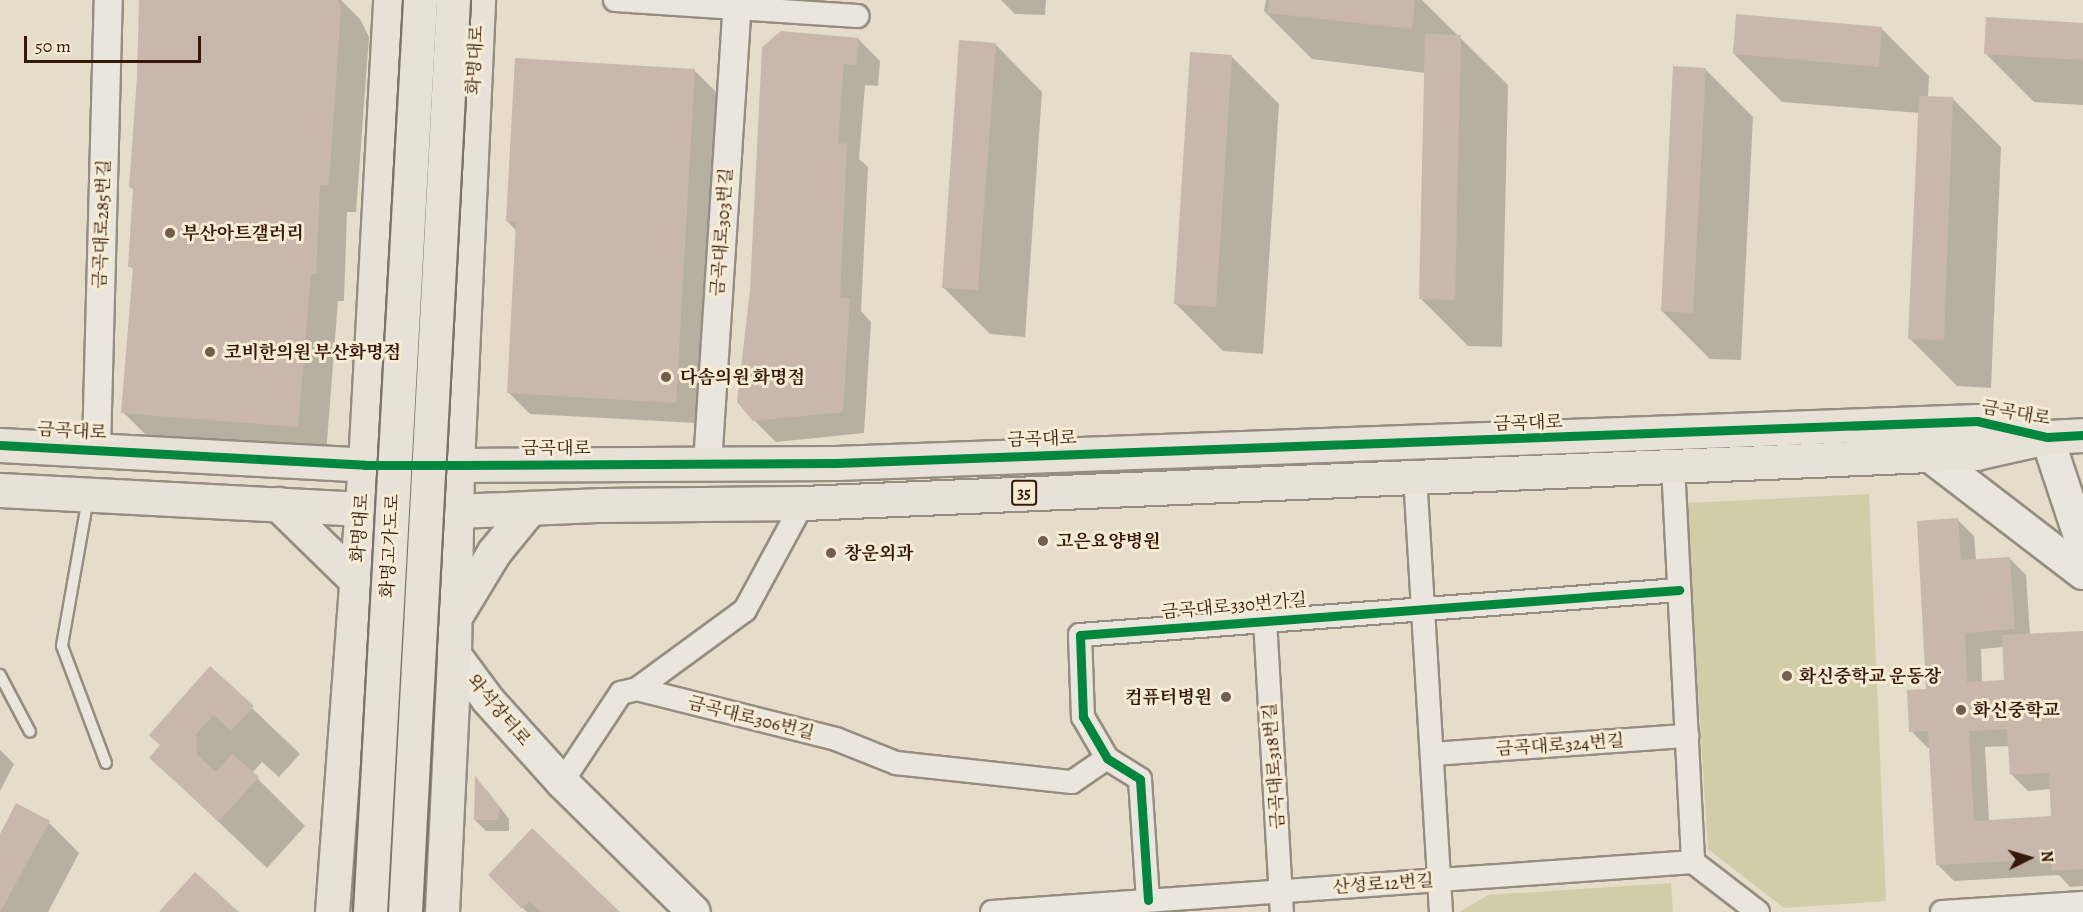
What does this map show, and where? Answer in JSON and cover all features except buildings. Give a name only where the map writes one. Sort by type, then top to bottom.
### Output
[{"type":"main road","name":"화명대로","points":[[332,912],[356,580],[374,509],[365,465],[390,0]]},
{"type":"main road","name":"화명고가도로","points":[[370,912],[420,0]]},
{"type":"main road","name":"화명고가도로","points":[[405,912],[453,0]]},
{"type":"main road","name":"화명대로","points":[[442,912],[454,654],[457,465],[478,0]]},
{"type":"main road","name":"금곡대로","points":[[0,445],[96,448],[365,465],[457,465],[836,463],[1977,422],[2047,437]]},
{"type":"main road","name":"금곡대로","points":[[0,490],[456,511],[803,503],[1415,475],[1976,453],[2047,437],[2083,435]]},
{"type":"main road","points":[[2047,437],[2083,545]]},
{"type":"main road","points":[[1929,455],[2083,573]]},
{"type":"main road","points":[[278,504],[356,580]]},
{"type":"main road","points":[[455,616],[494,552],[530,508]]},
{"type":"main road","name":"와석장터로","points":[[374,509],[454,654],[488,700],[562,782],[694,912]]},
{"type":"street","name":"금곡대로285번길","points":[[96,448],[108,0]]},
{"type":"street","points":[[615,0],[736,4],[857,16]]},
{"type":"street","name":"금곡대로303번길","points":[[707,464],[736,4]]},
{"type":"street","points":[[1672,465],[1694,862],[1758,912]]},
{"type":"street","points":[[1415,475],[1441,912]]},
{"type":"street","points":[[562,782],[621,693],[637,689],[745,610],[803,503]]},
{"type":"street","name":"금곡대로330번가길","points":[[1148,900],[1140,779],[1107,758],[1083,717],[1080,635],[1679,590]]},
{"type":"street","name":"금곡대로318번길","points":[[1265,620],[1282,902]]},
{"type":"street","name":"금곡대로306번길","points":[[637,689],[836,739],[896,763],[1072,782],[1107,758]]},
{"type":"street","name":"금곡대로324번길","points":[[1433,754],[1687,736]]},
{"type":"street","name":"산성로12번길","points":[[1004,912],[1148,900],[1282,902],[1440,880],[1694,862]]},
{"type":"street","points":[[1942,912],[2083,903]]},
{"type":"lane","points":[[89,495],[62,646],[106,763]]},
{"type":"lane","points":[[0,675],[30,732]]},
{"type":"shaded area","name":"화신중학교 운동장","points":[[1869,494],[1886,901],[1784,908],[1708,849],[1686,503]]},
{"type":"shaded area","points":[[1671,883],[1673,912],[1460,912],[1488,895]]},
{"type":"cycle path","points":[[0,445],[365,465],[457,465],[836,463],[1977,421],[2047,437],[2083,435]]},
{"type":"cycle path","points":[[1148,900],[1140,779],[1107,758],[1083,717],[1080,635],[1679,590]]},
{"type":"place","name":"부산아트갤러리","points":[[170,233]]},
{"type":"place","name":"코비한의원 부산화명점","points":[[210,352]]},
{"type":"place","name":"다솜의원 화명점","points":[[666,377]]},
{"type":"place","name":"고은요양병원","points":[[1043,541]]},
{"type":"place","name":"창운외과","points":[[831,553]]},
{"type":"place","name":"화신중학교 운동장","points":[[1787,676]]},
{"type":"place","name":"컴퓨터병원","points":[[1226,697]]},
{"type":"place","name":"화신중학교","points":[[1961,710]]}]
